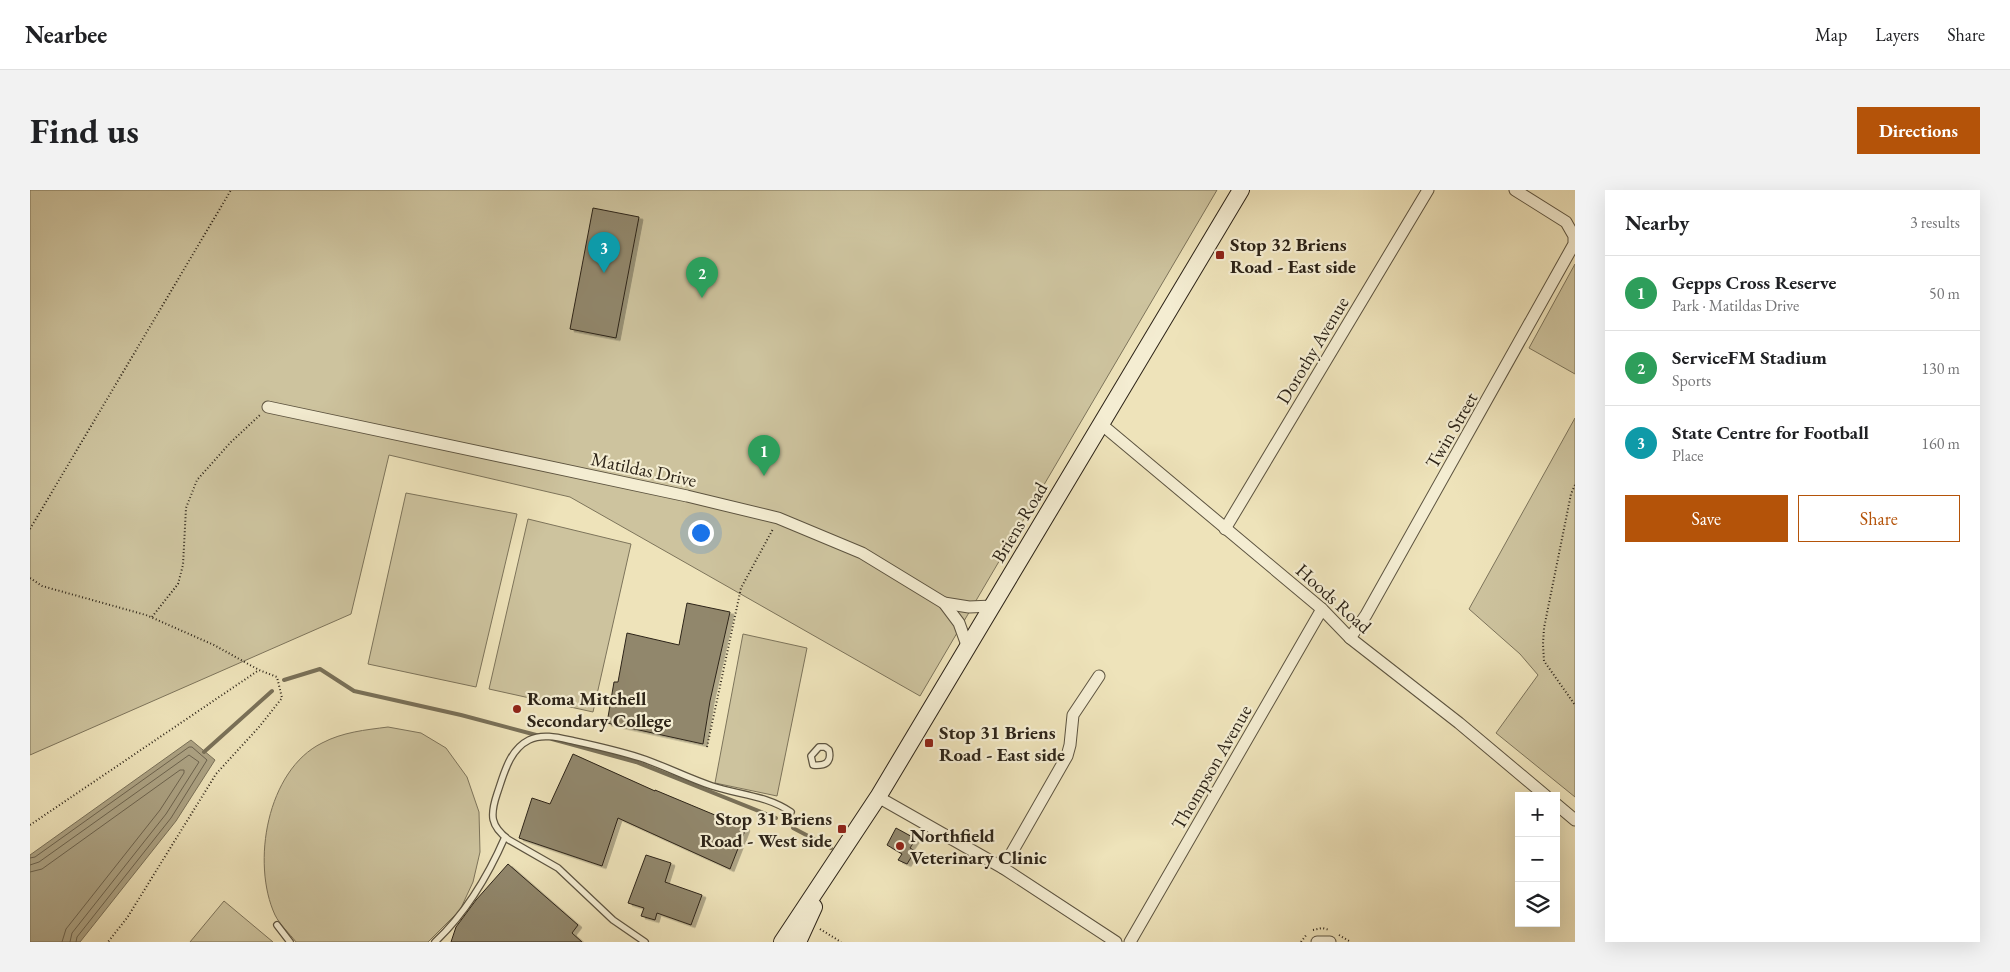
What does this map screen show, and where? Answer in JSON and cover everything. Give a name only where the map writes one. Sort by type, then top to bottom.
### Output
[{"type":"main road","name":"Briens Road","points":[[786,940],[878,796],[968,648],[1241,190]]},
{"type":"street","name":"Dorothy Avenue","points":[[1225,529],[1428,190]]},
{"type":"street","points":[[1516,190],[1566,222],[1575,236]]},
{"type":"street","name":"Twin Street","points":[[1350,638],[1375,598],[1570,253],[1575,236]]},
{"type":"street","name":"Matildas Drive","points":[[268,407],[687,496],[778,518],[862,553],[944,603],[959,623],[968,648]]},
{"type":"street","name":"Hoods Road","points":[[1101,424],[1322,609],[1350,638],[1459,723],[1541,792]]},
{"type":"street","points":[[944,603],[969,607],[993,606]]},
{"type":"street","name":"Thompson Avenue","points":[[1130,942],[1322,609]]},
{"type":"street","points":[[1003,868],[1067,756],[1073,715],[1098,676]]},
{"type":"street","points":[[878,796],[1003,868],[1116,942]]},
{"type":"street","points":[[1560,807],[1575,820]]},
{"type":"street","points":[[1317,942],[1330,942]]},
{"type":"lane","points":[[645,942],[613,920],[558,868],[505,837],[495,826],[492,820],[497,794],[513,754],[518,747],[530,739],[554,737],[619,751],[720,789],[766,798],[791,812]]},
{"type":"lane","points":[[434,942],[461,915],[491,871],[505,837]]},
{"type":"lane","points":[[277,926],[290,942]]},
{"type":"path","points":[[30,529],[231,190]]},
{"type":"path","points":[[151,618],[178,584],[183,565],[186,508],[197,480],[230,443],[268,407]]},
{"type":"path","points":[[1575,485],[1571,494],[1544,628],[1543,653],[1544,661],[1575,704]]},
{"type":"path","points":[[707,748],[741,588],[776,525]]},
{"type":"path","points":[[30,578],[42,586],[151,618],[214,645],[277,677],[282,698],[260,727],[216,774],[126,918],[108,942]]},
{"type":"path","points":[[30,825],[260,670]]},
{"type":"path","points":[[817,928],[841,942]]},
{"type":"shaded area","points":[[30,190],[1217,190],[920,696],[570,497],[389,455],[351,614],[30,755]]},
{"type":"shaded area","points":[[1575,264],[1575,374],[1529,348]]},
{"type":"shaded area","points":[[1575,418],[1575,797],[1496,733],[1538,675],[1520,654],[1469,609]]},
{"type":"shaded area","points":[[406,493],[517,514],[476,687],[368,664]]},
{"type":"shaded area","points":[[528,519],[631,544],[593,712],[489,689]]},
{"type":"shaded area","points":[[743,634],[807,648],[777,796],[715,783]]},
{"type":"shaded area","points":[[388,727],[421,733],[446,748],[467,777],[479,812],[480,852],[473,882],[460,910],[428,942],[296,942],[275,915],[268,894],[264,870],[269,820],[277,796],[288,774],[303,756],[322,743],[346,734]]},
{"type":"shaded area","points":[[224,901],[273,942],[190,942]]},
{"type":"water","points":[[191,740],[215,760],[176,821],[80,942],[30,942],[30,855]]},
{"type":"building","points":[[593,208],[639,217],[616,338],[570,329]]},
{"type":"building","points":[[687,603],[730,612],[710,701],[703,744],[607,723],[614,682],[618,682],[627,633],[679,645]]},
{"type":"building","points":[[573,754],[655,791],[746,828],[730,869],[618,818],[602,866],[519,838],[532,798],[550,804]]},
{"type":"building","name":"Northfield Veterinary Clinic","points":[[896,828],[916,839],[910,848],[915,851],[907,864],[898,860],[902,854],[887,845]]},
{"type":"building","points":[[646,855],[671,863],[665,882],[702,895],[691,925],[657,913],[655,920],[641,916],[644,908],[628,903]]},
{"type":"building","points":[[508,864],[578,925],[572,933],[582,942],[451,942],[456,927],[476,900]]},
{"type":"waterway","points":[[284,680],[320,669],[354,691],[461,715],[540,736]]},
{"type":"waterway","points":[[204,752],[272,691]]},
{"type":"waterway","points":[[552,739],[636,762],[776,818]]},
{"type":"waterway","points":[[793,828],[831,848]]},
{"type":"place","name":"Stop 32 Briens Road - East side","points":[[1220,255]]},
{"type":"place","name":"State Centre for Football","points":[[604,273]]},
{"type":"place","name":"ServiceFM Stadium","points":[[702,298]]},
{"type":"place","name":"Gepps Cross Reserve","points":[[764,476]]},
{"type":"place","name":"Roma Mitchell Secondary College","points":[[517,709]]},
{"type":"place","name":"Stop 31 Briens Road - East side","points":[[929,743]]},
{"type":"place","name":"Stop 31 Briens Road - West side","points":[[842,829]]},
{"type":"place","name":"Northfield Veterinary Clinic","points":[[900,846]]}]
